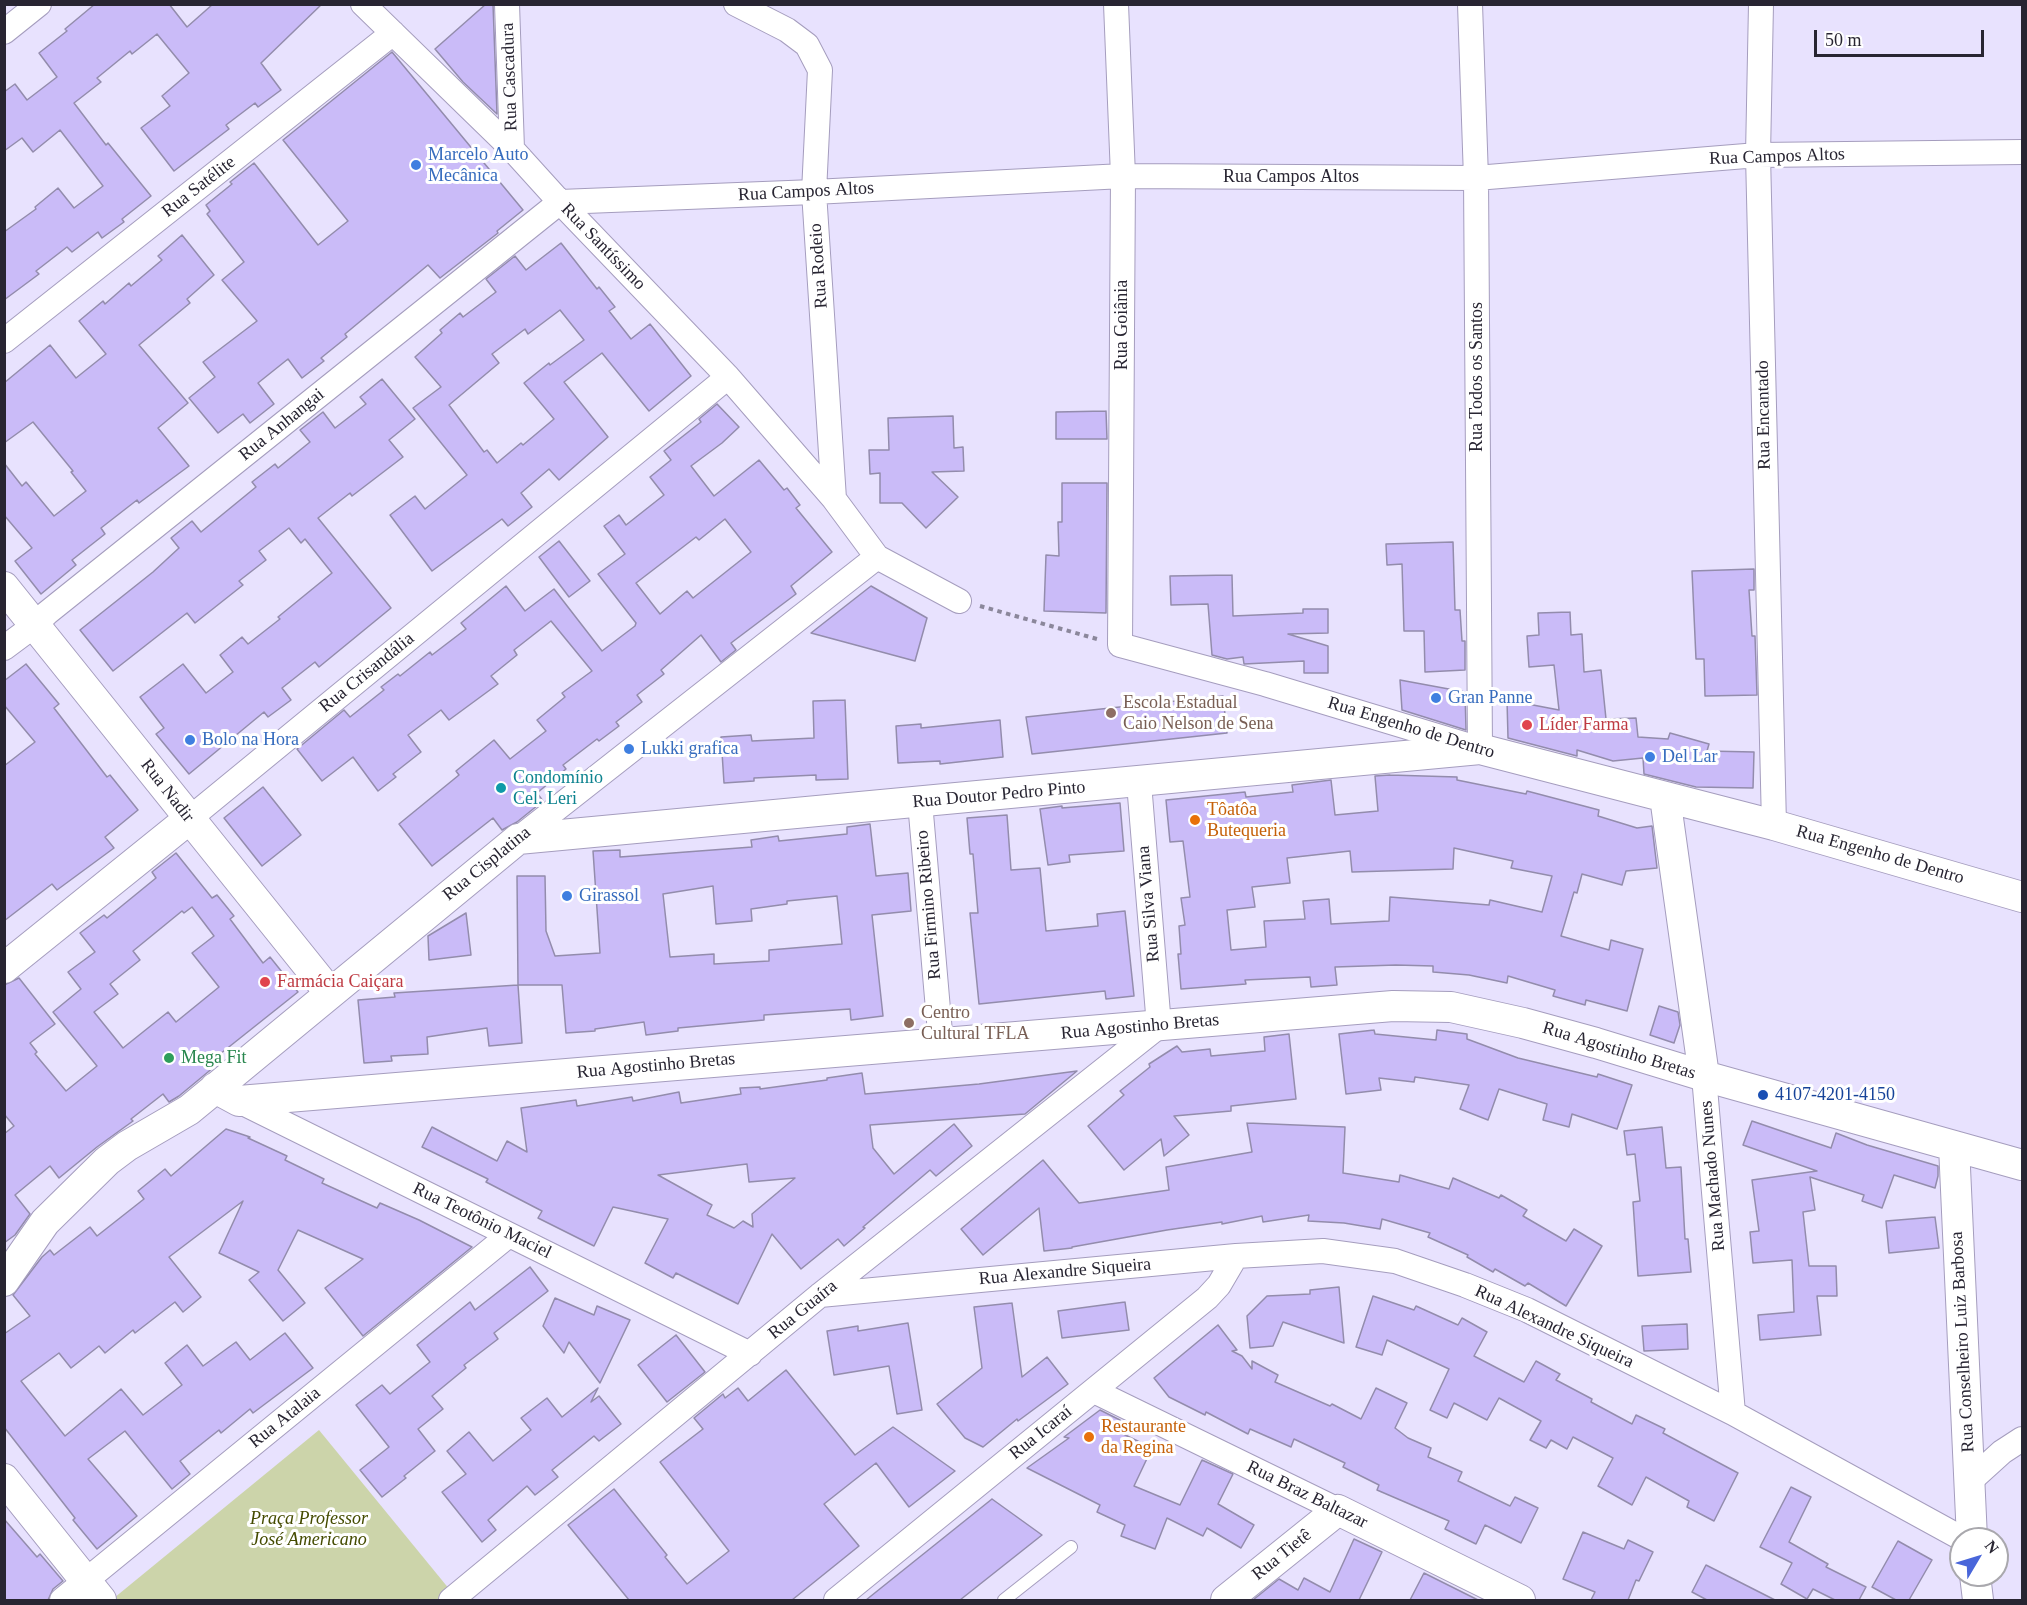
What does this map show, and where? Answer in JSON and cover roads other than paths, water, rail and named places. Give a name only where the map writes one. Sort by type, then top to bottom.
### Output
[{"type":"street","points":[[4,32],[39,4]]},
{"type":"street","name":"Rua Santíssimo","points":[[363,4],[512,149],[728,377],[834,499]]},
{"type":"street","name":"Rua Cascadura","points":[[507,4],[512,149]]},
{"type":"street","name":"Rua Rodeio","points":[[736,4],[787,30],[807,45],[820,70],[814,192],[834,499]]},
{"type":"street","name":"Rua Goiânia","points":[[1116,4],[1123,176],[1120,645]]},
{"type":"street","name":"Rua Todos os Santos","points":[[1470,4],[1476,178],[1480,749]]},
{"type":"street","name":"Rua Encantado","points":[[1761,4],[1758,155],[1774,825]]},
{"type":"street","name":"Rua Satélite","points":[[4,341],[393,33]]},
{"type":"street","name":"Rua Campos Altos","points":[[560,202],[1123,176],[1476,178],[1758,155],[2022,152]]},
{"type":"street","name":"Rua Anhangai","points":[[4,648],[560,202]]},
{"type":"street","name":"Rua Crisandália","points":[[4,968],[728,377]]},
{"type":"street","points":[[834,499],[877,557],[959,600]]},
{"type":"street","name":"Rua Cisplatina","points":[[4,1281],[45,1222],[107,1161],[127,1146],[189,1110],[227,1094],[330,993],[518,839],[877,557]]},
{"type":"street","name":"Rua Nadir","points":[[4,587],[330,993]]},
{"type":"street","name":"Rua Engenho de Dentro","points":[[1120,645],[1265,684],[1480,749],[1774,825],[2022,897]]},
{"type":"street","name":"Rua Doutor Pedro Pinto","points":[[518,839],[1139,783],[1480,749]]},
{"type":"street","name":"Rua Silva Viana","points":[[1139,783],[1160,1026]]},
{"type":"street","name":"Rua Machado Nunes","points":[[1665,797],[1704,1076],[1733,1413]]},
{"type":"street","name":"Rua Firmino Ribeiro","points":[[920,802],[941,1044]]},
{"type":"street","name":"Rua Agostinho Bretas","points":[[227,1094],[941,1044],[1393,1006],[1451,1007],[1596,1042],[1704,1076],[2022,1164]]},
{"type":"street","name":"Rua Guaíra","points":[[464,1597],[820,1295],[1160,1026]]},
{"type":"street","name":"Rua Teotônio Maciel","points":[[227,1094],[750,1354]]},
{"type":"street","name":"Rua Conselheiro Luiz Barbosa","points":[[1954,1146],[1972,1527]]},
{"type":"street","name":"Rua Atalaia","points":[[62,1600],[93,1591],[509,1235]]},
{"type":"street","name":"Rua Alexandre Siqueira","points":[[820,1295],[1236,1256],[1323,1251],[1395,1261],[1465,1285],[1527,1310],[1733,1413],[1949,1531]]},
{"type":"street","name":"Rua Icaraí","points":[[836,1600],[1207,1298],[1219,1285],[1236,1256]]},
{"type":"street","name":"Rua Braz Baltazar","points":[[1094,1390],[1520,1600]]},
{"type":"street","points":[[1970,1481],[2001,1452],[2022,1439]]},
{"type":"street","points":[[4,1479],[93,1591]]},
{"type":"street","name":"Rua Tietê","points":[[1226,1600],[1338,1510]]},
{"type":"lane","points":[[1004,1600],[1071,1547]]},
{"type":"place","name":"Marcelo Auto Mecânica","points":[[416,165]]},
{"type":"place","name":"Gran Panne","points":[[1436,698]]},
{"type":"place","name":"Escola Estadual Caio Nelson de Sena","points":[[1111,713]]},
{"type":"place","name":"Líder Farma","points":[[1527,725]]},
{"type":"place","name":"Bolo na Hora","points":[[190,740]]},
{"type":"place","name":"Lukki grafica","points":[[629,749]]},
{"type":"place","name":"Del Lar","points":[[1650,757]]},
{"type":"place","name":"Condomínio Cel. Leri","points":[[501,788]]},
{"type":"place","name":"Tôatôa Butequeria","points":[[1195,820]]},
{"type":"place","name":"Girassol","points":[[567,896]]},
{"type":"place","name":"Farmácia Caiçara","points":[[265,982]]},
{"type":"place","name":"Centro Cultural TFLA","points":[[909,1023]]},
{"type":"place","name":"Mega Fit","points":[[169,1058]]},
{"type":"place","name":"4107-4201-4150","points":[[1763,1095]]},
{"type":"place","name":"Restaurante da Regina","points":[[1089,1437]]},
{"type":"park label","name":"Praça Professor José Americano","points":[[309,1529]]}]
